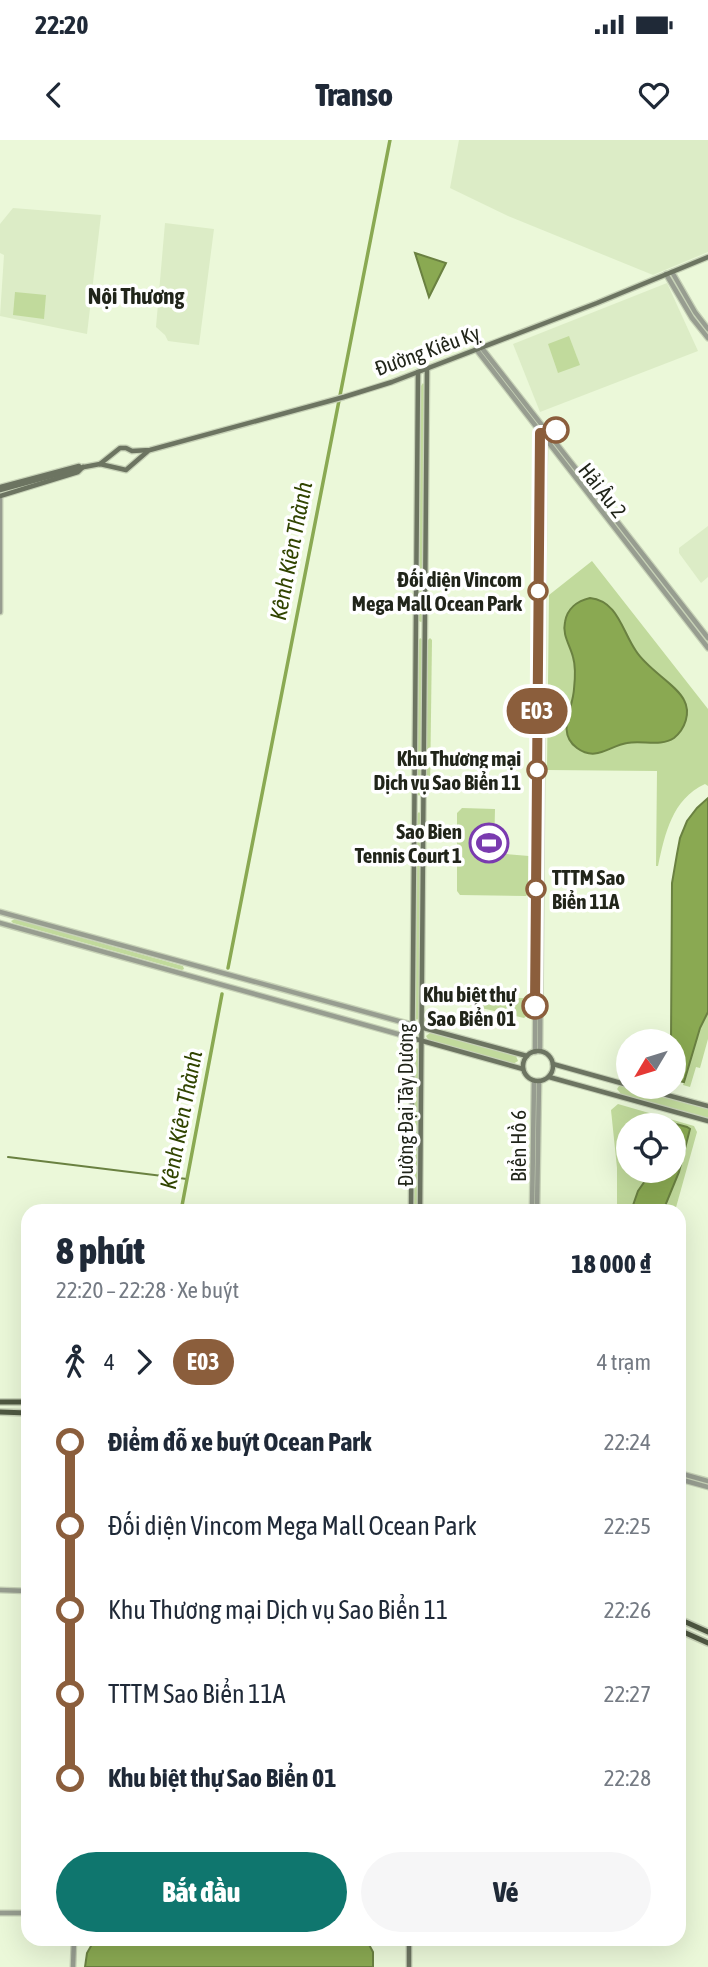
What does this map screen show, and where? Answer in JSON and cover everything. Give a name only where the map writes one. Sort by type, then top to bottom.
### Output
[{"type":"main road","name":"Đường Kiêu Kỵ","points":[[150,450],[344,397],[427,369],[708,257]]},
{"type":"main road","name":"Đường Đại Tây Dương","points":[[420,1204],[427,369]]},
{"type":"main road","name":"Đường Đại Tây Dương","points":[[411,1204],[418,372]]},
{"type":"main road","points":[[100,464],[120,448],[132,451],[150,450]]},
{"type":"main road","points":[[0,489],[100,464],[126,470],[150,450]]},
{"type":"main road","points":[[132,451],[134,461]]},
{"type":"main road","points":[[113,455],[115,466]]},
{"type":"main road","points":[[0,489],[76,466],[83,467]]},
{"type":"main road","points":[[0,496],[78,472],[83,467]]},
{"type":"main road","points":[[413,1026],[527,1056]]},
{"type":"main road","points":[[412,1038],[523,1069]]},
{"type":"main road","points":[[549,1077],[553,1064],[547,1054],[537,1051],[527,1056],[523,1069],[526,1076],[537,1081],[549,1077],[708,1121]]},
{"type":"main road","points":[[553,1064],[616,1081]]},
{"type":"main road","points":[[682,1099],[708,1106]]},
{"type":"main road","points":[[0,1402],[21,1402]]},
{"type":"main road","points":[[11,1402],[11,1412]]},
{"type":"main road","points":[[0,1412],[21,1413]]},
{"type":"main road","points":[[686,1622],[708,1632]]},
{"type":"main road","points":[[686,1633],[708,1643]]},
{"type":"main road","points":[[409,1946],[409,1967]]},
{"type":"street","points":[[669,273],[708,329]]},
{"type":"street","points":[[669,273],[692,318],[708,338]]},
{"type":"street","name":"Hải Âu 2","points":[[478,348],[545,440],[708,648]]},
{"type":"street","name":"Hải Âu 2","points":[[478,348],[708,638]]},
{"type":"street","points":[[537,1051],[542,502],[547,433],[540,433],[542,502]]},
{"type":"street","points":[[0,496],[0,612]]},
{"type":"street","points":[[0,912],[413,1026]]},
{"type":"street","points":[[0,923],[412,1038]]},
{"type":"street","points":[[191,976],[194,966]]},
{"type":"street","points":[[292,1004],[294,994]]},
{"type":"street","name":"Biển Hồ 6","points":[[532,1204],[537,1081]]},
{"type":"street","name":"Biển Hồ 6","points":[[537,1081],[537,1204]]},
{"type":"street","points":[[686,1475],[708,1481]]},
{"type":"street","points":[[686,1481],[708,1487]]},
{"type":"street","points":[[0,1590],[21,1591]]},
{"type":"street","points":[[0,1913],[21,1913]]},
{"type":"street","points":[[74,1946],[74,1967]]},
{"type":"shaded area","points":[[459,140],[708,140],[708,252],[653,275],[508,216],[450,188]]},
{"type":"shaded area","points":[[13,208],[101,215],[87,334],[0,316],[4,255],[0,253],[0,224]]},
{"type":"shaded area","points":[[165,223],[214,229],[199,345],[168,341],[156,327]]},
{"type":"shaded area","points":[[415,253],[446,263],[429,297]]},
{"type":"shaded area","points":[[667,283],[698,351],[540,412],[513,344]]},
{"type":"shaded area","points":[[15,292],[46,295],[44,319],[13,315]]},
{"type":"shaded area","points":[[569,336],[580,365],[558,373],[548,344]]},
{"type":"shaded area","points":[[423,383],[425,386],[421,622],[419,621]]},
{"type":"shaded area","points":[[708,526],[708,577],[701,583],[679,553],[679,548]]},
{"type":"shaded area","points":[[592,561],[708,709],[708,786],[705,784],[694,791],[677,808],[667,830],[658,866],[657,771],[547,770],[549,595]]},
{"type":"shaded area","points":[[590,598],[599,600],[613,611],[641,658],[675,688],[684,700],[686,720],[681,730],[669,741],[633,742],[590,754],[571,742],[567,720],[573,697],[575,669],[564,627],[570,609]]},
{"type":"shaded area","points":[[420,638],[423,640],[419,796],[417,793]]},
{"type":"shaded area","points":[[430,638],[432,640],[428,795],[426,792]]},
{"type":"shaded area","points":[[708,798],[708,1012],[700,1028],[686,1075],[686,1029],[671,1029],[672,883],[680,838],[687,821]]},
{"type":"shaded area","points":[[462,808],[495,809],[494,853],[529,856],[530,891],[526,896],[460,895],[457,891],[457,813]]},
{"type":"shaded area","points":[[419,812],[421,814],[417,1020],[415,1018]]},
{"type":"shaded area","points":[[15,919],[183,966],[184,969],[11,921]]},
{"type":"shaded area","points":[[456,997],[523,998],[529,1002],[529,1014],[524,1018],[456,1002]]},
{"type":"shaded area","points":[[708,1012],[708,1039],[700,1068],[696,1067],[690,1087],[686,1086],[686,1075],[700,1028]]},
{"type":"shaded area","points":[[431,1032],[516,1056],[518,1061],[513,1064],[429,1041],[426,1036]]},
{"type":"shaded area","points":[[415,1050],[419,1050],[418,1204],[414,1204]]},
{"type":"shaded area","points":[[639,1099],[671,1099],[708,1109],[708,1118]]},
{"type":"shaded area","points":[[618,1104],[649,1113],[616,1113],[616,1158],[611,1110]]},
{"type":"shaded area","points":[[686,1124],[694,1126],[697,1132],[686,1172],[686,1145],[690,1129]]},
{"type":"shaded area","points":[[686,1127],[690,1129],[686,1145]]},
{"type":"shaded area","points":[[617,1183],[644,1183],[633,1204],[617,1204]]},
{"type":"shaded area","points":[[644,1183],[674,1183],[666,1204],[633,1204]]},
{"type":"shaded area","points":[[674,1183],[683,1183],[677,1204],[666,1204]]},
{"type":"shaded area","points":[[91,1946],[370,1946],[373,1952],[373,1967],[85,1967]]},
{"type":"waterway","name":"Kênh Kiên Thành","points":[[228,968],[390,140]]},
{"type":"waterway","name":"Kênh Kiên Thành","points":[[182,1204],[222,994]]},
{"type":"waterway","points":[[8,1157],[187,1179]]},
{"type":"bus line","name":"E03","points":[[535,1006],[540,433],[556,430]]},
{"type":"place","name":"Đối diện Vincom Mega Mall Ocean Park","points":[[538,591]]},
{"type":"place","name":"Khu Thương mại Dịch vụ Sao Biển 11","points":[[537,770]]},
{"type":"place","name":"Sao Bien Tennis Court 1","points":[[489,843]]},
{"type":"place","name":"TTTM Sao Biển 11A","points":[[536,889]]},
{"type":"place","name":"Khu biệt thự Sao Biển 01","points":[[535,1006]]},
{"type":"district","name":"Nội Thương","points":[[136,296]]}]
